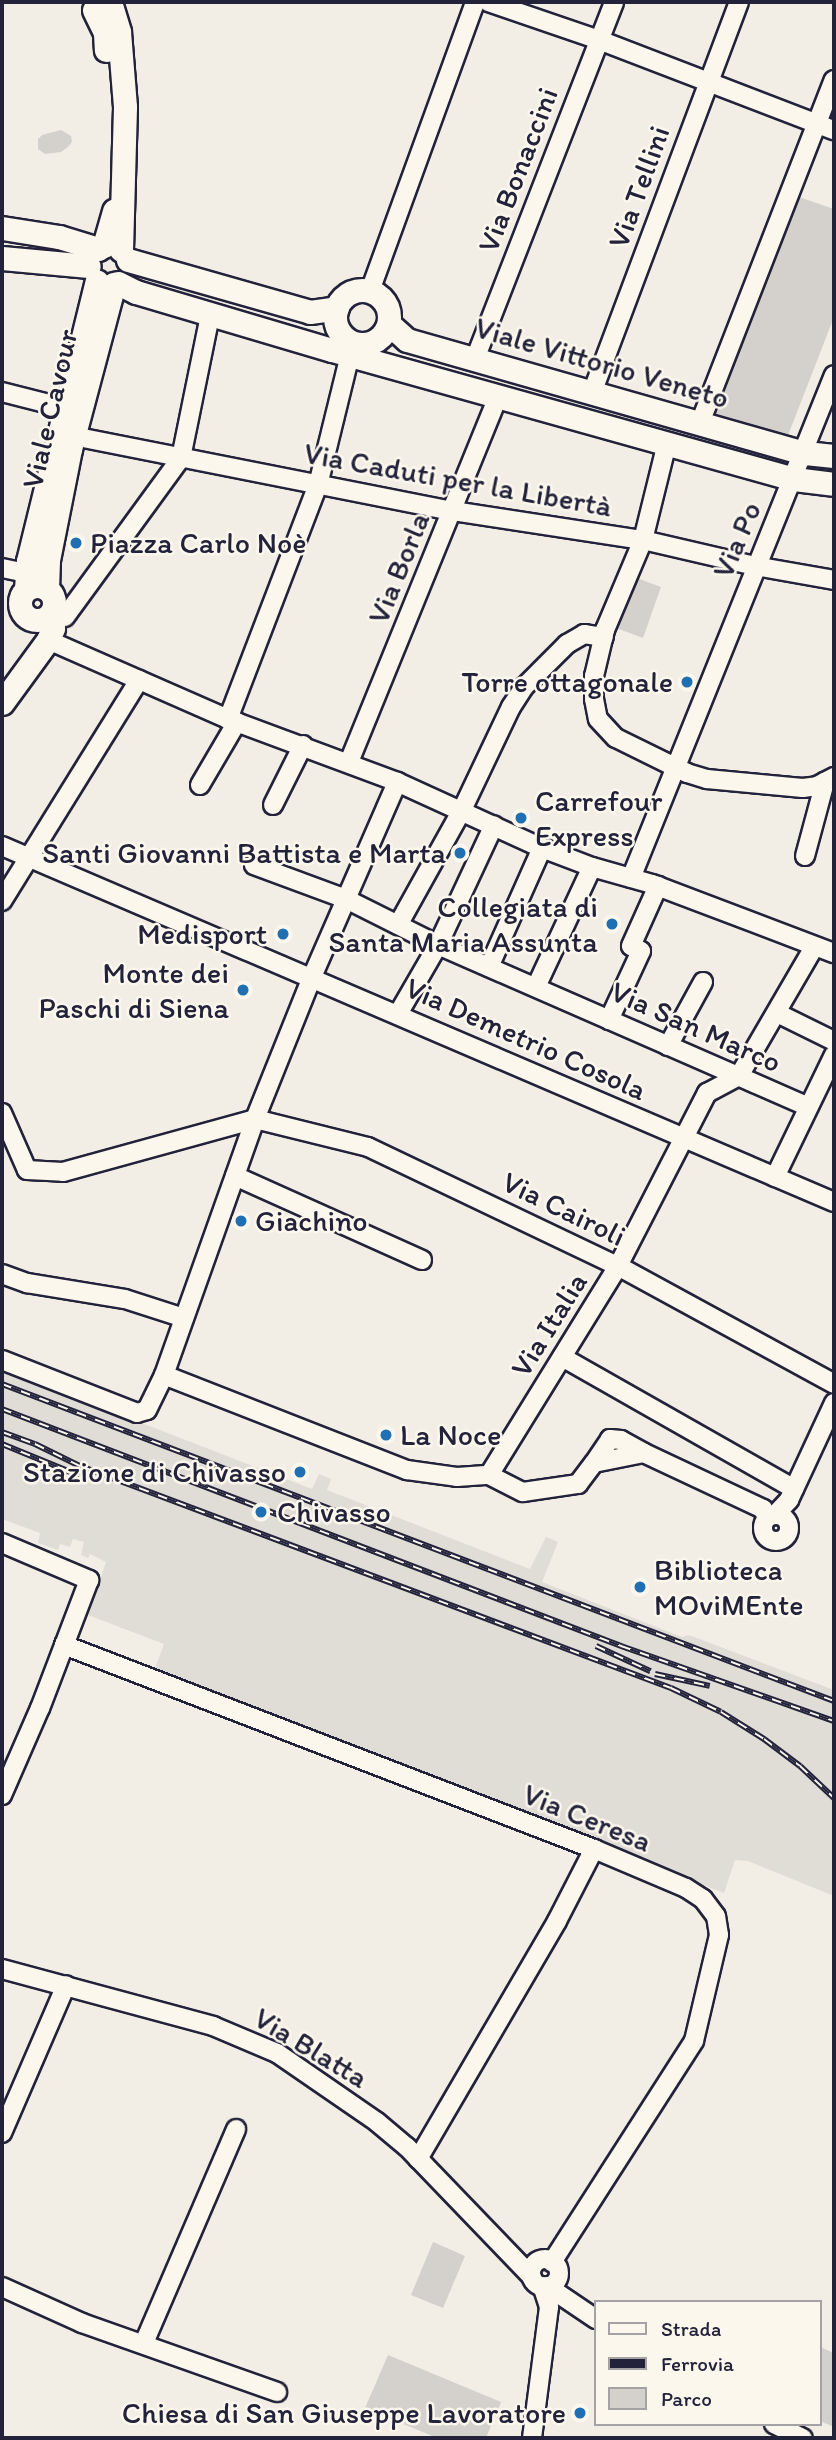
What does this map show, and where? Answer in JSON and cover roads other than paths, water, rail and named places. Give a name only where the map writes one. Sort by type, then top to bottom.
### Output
[{"type":"main road","name":"Viale Cavour","points":[[25,598],[48,560],[108,265],[125,107],[119,32],[100,5]]},
{"type":"main road","points":[[2,228],[59,237],[108,265],[136,292],[210,315],[348,346],[377,340],[389,324],[390,316],[384,300],[370,291],[346,295],[337,309],[338,329],[348,346]]},
{"type":"main road","points":[[2,258],[108,265],[310,312],[337,309]]},
{"type":"main road","name":"Viale Cavour","points":[[25,598],[65,408],[108,265]]},
{"type":"main road","name":"Viale Vittorio Veneto","points":[[389,324],[396,334],[407,340],[805,453],[834,456]]},
{"type":"main road","name":"Viale Vittorio Veneto","points":[[348,346],[378,362],[794,479],[834,484]]},
{"type":"main road","points":[[25,598],[38,620],[59,614]]},
{"type":"main road","points":[[25,598],[37,638],[43,646]]},
{"type":"main road","points":[[2,703],[43,646],[59,614]]},
{"type":"street","points":[[370,291],[475,2]]},
{"type":"street","points":[[488,2],[599,40],[826,126]]},
{"type":"street","name":"Via Bonaccini","points":[[475,359],[614,2]]},
{"type":"street","name":"Via Tellini","points":[[593,393],[739,2]]},
{"type":"street","points":[[700,423],[826,126],[834,80]]},
{"type":"street","points":[[59,614],[181,458],[210,315]]},
{"type":"street","points":[[200,785],[232,720],[318,485],[348,346]]},
{"type":"street","name":"Via Po","points":[[631,878],[755,566],[805,453],[834,375]]},
{"type":"street","points":[[2,392],[65,408]]},
{"type":"street","name":"Via Borla","points":[[349,762],[498,396]]},
{"type":"street","name":"Via Caduti per la Libertà","points":[[73,436],[453,510],[643,540],[755,566],[834,580]]},
{"type":"street","points":[[667,443],[643,540],[604,637],[594,676],[594,699],[598,719],[616,738],[676,768],[707,779],[803,788],[830,780]]},
{"type":"street","points":[[2,568],[25,598]]},
{"type":"street","points":[[398,925],[462,810],[511,707],[524,687],[567,644],[584,634],[604,637]]},
{"type":"street","points":[[43,646],[139,680],[232,720],[349,762],[462,810],[542,848],[592,867],[657,886],[834,953]]},
{"type":"street","points":[[2,901],[139,680]]},
{"type":"street","points":[[273,805],[303,745]]},
{"type":"street","points":[[805,856],[830,780]]},
{"type":"street","points":[[2,1360],[137,1413],[147,1410],[164,1375],[255,1119],[312,977],[397,782]]},
{"type":"street","points":[[398,1014],[438,945],[494,825]]},
{"type":"street","name":"Via Demetrio Cosola","points":[[2,846],[834,1202]]},
{"type":"street","points":[[489,967],[542,848]]},
{"type":"street","name":"Via San Marco","points":[[254,865],[346,899],[438,945],[808,1107]]},
{"type":"street","points":[[536,987],[592,867]]},
{"type":"street","points":[[610,1020],[641,951],[631,946],[657,886]]},
{"type":"street","points":[[739,1076],[814,947]]},
{"type":"street","points":[[668,1046],[703,982]]},
{"type":"street","points":[[777,1013],[834,1041]]},
{"type":"street","points":[[775,1177],[834,1055]]},
{"type":"street","name":"Via Italia","points":[[489,1475],[618,1266],[682,1138],[708,1093],[739,1076]]},
{"type":"street","points":[[2,1114],[27,1170],[63,1172],[255,1119]]},
{"type":"street","name":"Via Cairoli","points":[[255,1119],[368,1147],[618,1266],[834,1384]]},
{"type":"street","points":[[234,1176],[422,1260]]},
{"type":"street","points":[[2,1274],[27,1283],[125,1300],[184,1318]]},
{"type":"street","points":[[562,1357],[791,1495]]},
{"type":"street","points":[[164,1375],[407,1470],[457,1477],[489,1475],[523,1492],[578,1483],[594,1463],[644,1453],[763,1509],[776,1518],[791,1495],[834,1403]]},
{"type":"street","points":[[2,1543],[89,1580],[3,1786]]},
{"type":"street","name":"Via Ceresa","points":[[64,1645],[593,1849],[686,1888],[703,1899],[716,1916],[719,1935],[694,2041],[546,2277]]},
{"type":"street","points":[[418,2159],[538,1953],[593,1849]]},
{"type":"street","name":"Via Blatta","points":[[2,1969],[213,2026],[266,2048],[377,2122],[589,2315]]},
{"type":"street","points":[[2,2133],[66,1985]]},
{"type":"street","points":[[144,2343],[236,2129]]},
{"type":"street","points":[[531,2438],[549,2307],[546,2277]]},
{"type":"street","points":[[2,2287],[82,2323],[277,2392]]},
{"type":"street","points":[[778,2426],[803,2438]]},
{"type":"railway","points":[[2,1384],[834,1701]]},
{"type":"railway","points":[[2,1409],[621,1646],[834,1721]]},
{"type":"railway","points":[[2,1432],[35,1444],[90,1471]]},
{"type":"railway","points":[[2,1444],[80,1476]]},
{"type":"railway","points":[[83,1467],[671,1688],[721,1712],[764,1739],[800,1766],[834,1798]]},
{"type":"railway","points":[[596,1646],[650,1671]]},
{"type":"railway","points":[[655,1674],[710,1686]]},
{"type":"place","name":"Piazza Carlo Noè","points":[[76,543]]},
{"type":"place","name":"Torre ottagonale","points":[[687,682]]},
{"type":"place","name":"Carrefour Express","points":[[521,818]]},
{"type":"place","name":"Santi Giovanni Battista e Marta","points":[[460,853]]},
{"type":"place","name":"Collegiata di Santa Maria Assunta","points":[[612,924]]},
{"type":"place","name":"Medisport","points":[[283,934]]},
{"type":"place","name":"Monte dei Paschi di Siena","points":[[243,990]]},
{"type":"place","name":"Giachino","points":[[241,1221]]},
{"type":"place","name":"La Noce","points":[[386,1435]]},
{"type":"place","name":"Stazione di Chivasso","points":[[300,1472]]},
{"type":"place","name":"Chivasso","points":[[261,1512]]},
{"type":"place","name":"Biblioteca MOviMEnte","points":[[640,1587]]},
{"type":"place","name":"Chiesa di San Giuseppe Lavoratore","points":[[580,2413]]}]
